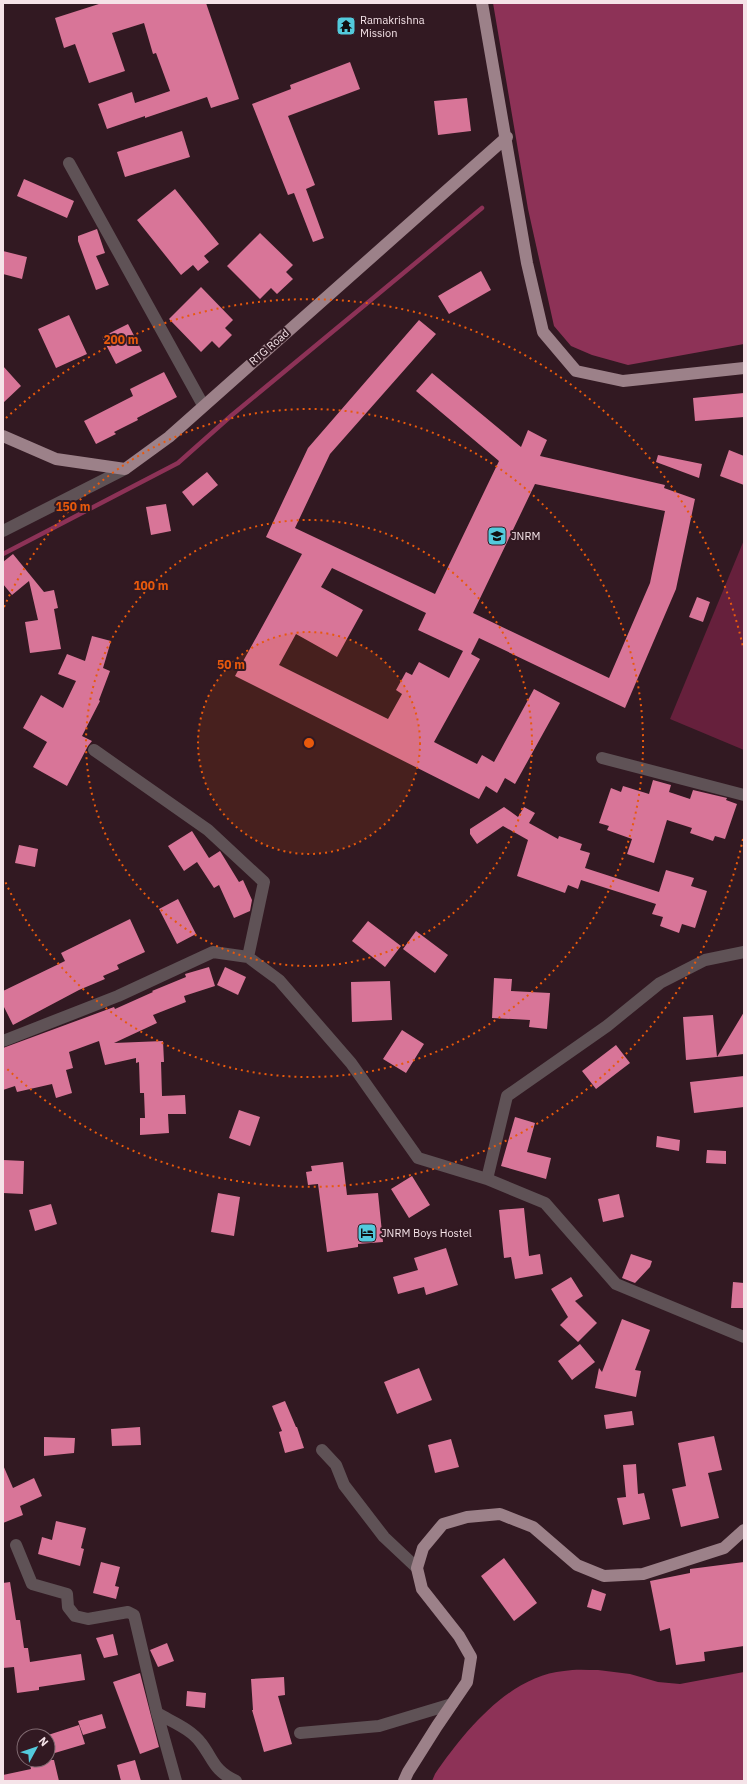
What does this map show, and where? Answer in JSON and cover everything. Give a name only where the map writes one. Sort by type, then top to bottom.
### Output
[{"type":"main road","points":[[482,3],[507,137],[527,263],[543,332],[576,371],[623,381],[744,368]]},
{"type":"main road","name":"RTG Road","points":[[124,469],[169,436],[507,137]]},
{"type":"main road","points":[[3,436],[56,459],[124,469]]},
{"type":"main road","points":[[404,1781],[408,1772],[467,1682],[471,1657],[459,1636],[422,1589],[417,1568],[423,1548],[443,1524],[467,1517],[500,1514],[533,1527],[577,1565],[604,1576],[643,1574],[724,1548],[744,1530]]},
{"type":"street","points":[[69,163],[203,405]]},
{"type":"street","points":[[3,531],[124,469]]},
{"type":"street","points":[[94,750],[208,830],[264,882],[248,957]]},
{"type":"street","points":[[602,758],[744,795]]},
{"type":"street","points":[[3,1041],[118,996],[213,952],[248,957],[279,980],[352,1063],[418,1158],[487,1179],[545,1203],[616,1284],[744,1337]]},
{"type":"street","points":[[487,1179],[507,1096],[607,1026],[660,983],[705,960],[744,952]]},
{"type":"street","points":[[322,1450],[336,1465],[344,1485],[384,1537],[417,1568]]},
{"type":"street","points":[[16,1545],[32,1584],[66,1594],[68,1607],[75,1616],[88,1619],[128,1612],[134,1614],[157,1714],[176,1781]]},
{"type":"street","points":[[300,1734],[379,1726],[452,1704]]},
{"type":"street","points":[[157,1714],[190,1732],[201,1743],[212,1763],[227,1777],[236,1781]]},
{"type":"shaded area","points":[[493,3],[744,3],[744,344],[628,365],[592,355],[571,346],[554,326],[528,209]]},
{"type":"shaded area","points":[[744,540],[744,750],[670,719]]},
{"type":"shaded area","points":[[568,1670],[598,1670],[630,1674],[658,1682],[680,1684],[744,1672],[744,1781],[432,1781],[435,1774],[474,1724],[507,1695],[525,1683],[544,1675]]},
{"type":"building","points":[[102,3],[206,3],[239,99],[211,108],[207,97],[107,129],[98,104],[132,92],[135,103],[170,91],[156,53],[153,54],[144,23],[112,33],[125,71],[89,83],[75,44],[64,48],[55,18]]},
{"type":"building","points":[[350,62],[360,89],[288,116],[315,185],[306,189],[324,238],[313,242],[294,193],[288,195],[252,104],[291,89],[290,85]]},
{"type":"building","points":[[467,98],[471,131],[438,135],[434,101]]},
{"type":"building","points":[[182,131],[190,157],[125,177],[117,152]]},
{"type":"building","points":[[24,179],[74,201],[67,218],[17,196]]},
{"type":"building","points":[[175,189],[219,244],[204,256],[209,262],[198,271],[193,265],[181,275],[137,220]]},
{"type":"building","points":[[97,229],[105,253],[96,256],[109,285],[96,290],[78,241],[78,236]]},
{"type":"building","points":[[260,233],[293,265],[286,272],[293,279],[277,294],[271,288],[260,299],[227,266]]},
{"type":"building","points":[[3,251],[27,257],[22,279],[3,274]]},
{"type":"building","points":[[481,271],[491,290],[449,314],[438,296]]},
{"type":"building","points":[[201,287],[233,320],[225,328],[232,335],[219,348],[212,341],[201,352],[169,319]]},
{"type":"building","points":[[69,315],[87,354],[56,368],[38,329]]},
{"type":"building","points":[[419,320],[436,334],[330,454],[295,528],[435,594],[499,461],[416,391],[432,373],[521,447],[528,430],[547,440],[540,456],[665,485],[664,488],[695,499],[676,589],[625,708],[479,638],[471,654],[480,659],[434,742],[477,764],[482,755],[494,762],[534,689],[560,703],[515,784],[505,778],[497,793],[486,786],[479,799],[235,676],[302,554],[266,537],[308,448]],"holes":[[[535,484],[665,511],[650,583],[609,678],[473,613]],[[332,568],[426,613],[418,630],[463,651],[449,678],[419,662],[412,675],[406,672],[396,690],[402,694],[388,719],[279,665],[296,634],[337,657],[363,610],[321,587]]]},
{"type":"building","points":[[128,324],[142,351],[116,364],[102,337]]},
{"type":"building","points":[[3,366],[21,386],[3,403]]},
{"type":"building","points":[[164,372],[177,397],[137,418],[138,420],[114,432],[116,434],[96,444],[84,421],[133,396],[130,389]]},
{"type":"building","points":[[744,393],[744,417],[695,421],[693,398]]},
{"type":"building","points":[[729,450],[744,456],[744,485],[720,476]]},
{"type":"building","points":[[658,455],[702,464],[699,478],[656,462]]},
{"type":"building","points":[[207,472],[218,485],[193,506],[182,492]]},
{"type":"building","points":[[166,504],[171,531],[151,535],[146,507]]},
{"type":"building","points":[[13,554],[44,592],[54,590],[58,608],[54,609],[61,649],[30,653],[25,622],[38,620],[29,581],[12,595],[3,584],[3,562]]},
{"type":"building","points":[[697,597],[710,602],[703,622],[689,617]]},
{"type":"building","points":[[92,636],[111,641],[103,668],[110,671],[99,700],[100,701],[82,736],[92,741],[67,786],[33,767],[47,742],[23,728],[41,695],[63,708],[76,681],[58,674],[67,654],[85,661]]},
{"type":"building","points":[[653,780],[671,785],[669,792],[690,799],[693,790],[727,798],[726,800],[737,804],[725,839],[715,836],[713,841],[690,833],[692,828],[667,820],[654,863],[627,854],[632,839],[607,830],[609,826],[599,823],[611,788],[621,792],[623,786],[649,794]]},
{"type":"building","points":[[504,807],[518,817],[524,807],[535,813],[529,823],[558,839],[559,836],[582,844],[580,850],[590,853],[585,868],[659,892],[666,870],[694,878],[691,886],[707,891],[695,928],[682,924],[679,933],[660,926],[663,917],[652,914],[656,904],[581,880],[578,889],[568,885],[565,893],[517,876],[528,840],[503,826],[477,844],[470,834],[470,829]]},
{"type":"building","points":[[192,831],[209,858],[220,851],[239,882],[243,880],[252,900],[250,911],[234,918],[219,885],[214,888],[197,862],[184,871],[168,846]]},
{"type":"building","points":[[19,845],[38,849],[35,867],[15,863]]},
{"type":"building","points":[[178,899],[196,934],[177,944],[159,909]]},
{"type":"building","points":[[130,919],[145,952],[117,965],[119,969],[103,976],[105,979],[79,990],[13,1025],[3,1005],[3,991],[65,961],[61,953]]},
{"type":"building","points":[[368,921],[401,946],[385,967],[352,941]]},
{"type":"building","points":[[416,931],[448,955],[435,973],[403,949]]},
{"type":"building","points":[[209,967],[215,986],[184,996],[186,1002],[153,1015],[157,1023],[114,1043],[163,1041],[164,1062],[161,1062],[162,1096],[185,1095],[186,1114],[168,1114],[169,1133],[140,1135],[140,1118],[145,1118],[144,1093],[140,1093],[139,1062],[136,1063],[136,1058],[105,1065],[99,1041],[69,1052],[73,1068],[66,1070],[72,1093],[56,1098],[52,1084],[17,1092],[15,1086],[3,1090],[3,1048],[114,1007],[115,1009],[153,992],[152,991],[186,977],[185,974]]},
{"type":"building","points":[[225,967],[246,977],[238,995],[217,985]]},
{"type":"building","points":[[494,978],[512,979],[511,991],[550,993],[547,1029],[529,1027],[530,1020],[492,1018]]},
{"type":"building","points":[[390,981],[392,1020],[352,1022],[351,982]]},
{"type":"building","points":[[744,1012],[744,1054],[717,1057]]},
{"type":"building","points":[[713,1015],[717,1057],[686,1060],[683,1017]]},
{"type":"building","points":[[402,1030],[424,1044],[406,1073],[383,1059]]},
{"type":"building","points":[[616,1045],[630,1063],[596,1089],[582,1071]]},
{"type":"building","points":[[744,1076],[744,1107],[694,1113],[690,1082]]},
{"type":"building","points":[[239,1110],[260,1117],[250,1146],[229,1138]]},
{"type":"building","points":[[515,1117],[535,1123],[527,1152],[551,1158],[546,1179],[501,1166]]},
{"type":"building","points":[[657,1136],[680,1140],[679,1151],[656,1147]]},
{"type":"building","points":[[707,1150],[726,1151],[726,1164],[706,1163]]},
{"type":"building","points":[[3,1160],[24,1161],[23,1194],[3,1193]]},
{"type":"building","points":[[343,1162],[347,1195],[378,1193],[383,1242],[358,1244],[358,1247],[327,1252],[318,1184],[308,1185],[306,1172],[312,1171],[311,1166]]},
{"type":"building","points":[[412,1176],[430,1205],[409,1218],[391,1189]]},
{"type":"building","points":[[218,1193],[240,1197],[234,1236],[211,1232]]},
{"type":"building","points":[[619,1194],[624,1217],[603,1222],[598,1199]]},
{"type":"building","points":[[51,1204],[57,1224],[35,1231],[29,1210]]},
{"type":"building","points":[[524,1208],[529,1256],[540,1254],[543,1274],[515,1279],[511,1257],[504,1258],[499,1210]]},
{"type":"building","points":[[446,1248],[458,1285],[426,1295],[424,1287],[398,1294],[393,1277],[418,1270],[414,1258]]},
{"type":"building","points":[[631,1254],[652,1261],[650,1267],[635,1283],[622,1278]]},
{"type":"building","points":[[571,1277],[583,1296],[575,1301],[597,1323],[578,1342],[560,1325],[568,1317],[551,1289]]},
{"type":"building","points":[[733,1282],[744,1283],[744,1308],[731,1308]]},
{"type":"building","points":[[622,1319],[650,1330],[635,1370],[641,1371],[636,1397],[595,1388],[599,1368],[602,1372]]},
{"type":"building","points":[[580,1344],[595,1362],[572,1380],[558,1361]]},
{"type":"building","points":[[419,1368],[432,1400],[397,1414],[384,1382]]},
{"type":"building","points":[[285,1401],[297,1427],[304,1448],[285,1453],[279,1432],[282,1431],[272,1406]]},
{"type":"building","points":[[632,1411],[634,1425],[606,1429],[604,1415]]},
{"type":"building","points":[[140,1427],[141,1445],[112,1446],[111,1429]]},
{"type":"building","points":[[714,1436],[722,1470],[708,1473],[719,1518],[681,1527],[672,1489],[686,1486],[678,1443]]},
{"type":"building","points":[[44,1437],[75,1438],[74,1453],[44,1456]]},
{"type":"building","points":[[451,1439],[459,1467],[435,1473],[428,1445]]},
{"type":"building","points":[[636,1464],[638,1494],[644,1493],[650,1519],[623,1525],[617,1498],[626,1497],[623,1465]]},
{"type":"building","points":[[3,1465],[13,1488],[34,1478],[42,1496],[20,1506],[23,1515],[3,1523]]},
{"type":"building","points":[[56,1521],[86,1528],[81,1548],[84,1549],[80,1566],[38,1554],[42,1537],[52,1540]]},
{"type":"building","points":[[504,1558],[537,1603],[514,1621],[481,1576]]},
{"type":"building","points":[[101,1562],[120,1567],[115,1586],[119,1587],[116,1599],[93,1593]]},
{"type":"building","points":[[744,1562],[744,1646],[704,1652],[705,1661],[676,1665],[670,1628],[660,1631],[650,1581],[690,1573],[690,1569]]},
{"type":"building","points":[[10,1582],[16,1620],[20,1620],[24,1648],[28,1648],[30,1662],[81,1654],[85,1680],[39,1687],[39,1690],[17,1693],[14,1667],[3,1668],[3,1583]]},
{"type":"building","points":[[592,1589],[606,1594],[601,1611],[587,1607]]},
{"type":"building","points":[[113,1634],[118,1655],[104,1658],[96,1638]]},
{"type":"building","points":[[167,1643],[174,1661],[158,1667],[150,1650]]},
{"type":"building","points":[[140,1673],[159,1747],[140,1754],[113,1682]]},
{"type":"building","points":[[284,1677],[285,1695],[278,1696],[292,1744],[264,1752],[252,1710],[251,1679]]},
{"type":"building","points":[[187,1691],[206,1693],[205,1708],[186,1706]]},
{"type":"building","points":[[102,1714],[106,1728],[83,1735],[78,1721]]},
{"type":"building","points":[[79,1725],[85,1744],[56,1753],[56,1732]]},
{"type":"building","points":[[135,1760],[141,1781],[121,1781],[117,1765]]},
{"type":"building","points":[[56,1768],[59,1781],[3,1781],[3,1775],[31,1769]]},
{"type":"waterway","points":[[3,554],[178,463],[232,415],[482,208]]},
{"type":"place","name":"Ramakrishna Mission","points":[[346,26]]},
{"type":"place","name":"JNRM","points":[[497,536]]},
{"type":"place","name":"JNRM Boys Hostel","points":[[367,1233]]}]
